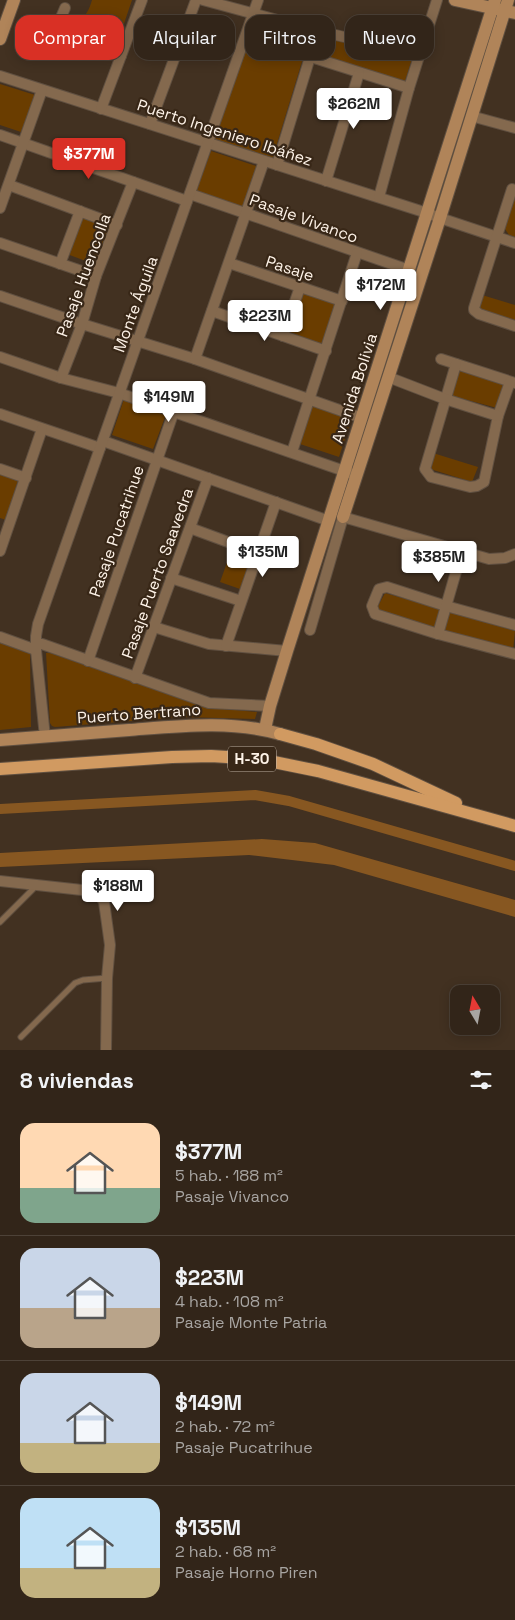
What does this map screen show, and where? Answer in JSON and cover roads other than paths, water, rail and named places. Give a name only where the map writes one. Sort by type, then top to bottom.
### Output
[{"type":"main road","points":[[280,734],[373,764],[497,821]]},
{"type":"main road","name":"H-30","points":[[0,769],[191,756],[259,759],[327,773],[515,826]]},
{"type":"street","points":[[0,39],[14,0]]},
{"type":"street","points":[[124,48],[142,0]]},
{"type":"street","points":[[150,124],[196,0]]},
{"type":"street","points":[[203,0],[256,15]]},
{"type":"street","name":"Monte Águila","points":[[45,737],[36,647],[38,624],[258,0]]},
{"type":"street","points":[[432,15],[437,0]]},
{"type":"street","points":[[455,0],[503,7]]},
{"type":"street","name":"Avenida Bolivia","points":[[264,729],[329,521],[351,473],[388,377],[440,218],[503,7]]},
{"type":"street","name":"Avenida Bolivia","points":[[310,630],[343,517],[362,418],[427,213],[503,7]]},
{"type":"street","points":[[62,15],[65,8]]},
{"type":"street","points":[[101,109],[119,60]]},
{"type":"street","points":[[277,165],[310,60]]},
{"type":"street","points":[[321,60],[408,88]]},
{"type":"street","points":[[379,197],[417,60]]},
{"type":"street","points":[[326,180],[359,72]]},
{"type":"street","name":"Puerto Ingeniero Ibáñez","points":[[0,76],[379,197],[515,243]]},
{"type":"street","points":[[0,208],[42,90]]},
{"type":"street","points":[[471,116],[515,128]]},
{"type":"street","name":"Pasaje Vivanco","points":[[0,135],[133,182],[246,213],[408,270]]},
{"type":"street","points":[[195,359],[264,161]]},
{"type":"street","name":"Pasaje Huencolla","points":[[61,378],[82,324],[96,276],[133,182]]},
{"type":"street","points":[[8,185],[117,225]]},
{"type":"street","points":[[512,189],[475,301],[474,310],[479,314],[515,326]]},
{"type":"street","points":[[60,264],[80,211]]},
{"type":"street","points":[[0,243],[96,276]]},
{"type":"street","points":[[292,452],[357,253]]},
{"type":"street","name":"Pasaje","points":[[228,263],[342,300]]},
{"type":"street","points":[[283,336],[300,287]]},
{"type":"street","points":[[0,296],[195,359],[362,418]]},
{"type":"street","points":[[212,311],[326,351]]},
{"type":"street","points":[[0,357],[61,378],[120,393],[351,473]]},
{"type":"street","points":[[441,359],[456,364],[512,383],[498,416],[484,482],[477,486],[470,487],[431,477],[425,469],[456,364]]},
{"type":"street","points":[[388,377],[498,416]]},
{"type":"street","name":"Pasaje Pucatrihue","points":[[88,661],[174,411]]},
{"type":"street","points":[[0,414],[42,429],[157,460],[329,521]]},
{"type":"street","points":[[0,551],[4,526],[26,478],[42,429]]},
{"type":"street","points":[[0,469],[26,478]]},
{"type":"street","name":"Pasaje Puerto Saavedra","points":[[136,678],[208,478]]},
{"type":"street","points":[[226,646],[276,502]]},
{"type":"street","points":[[343,517],[488,559],[514,556]]},
{"type":"street","points":[[190,528],[258,553]]},
{"type":"street","points":[[438,634],[462,551]]},
{"type":"street","points":[[171,578],[241,601]]},
{"type":"street","points":[[515,625],[383,587],[379,589],[372,606],[375,614],[438,634],[515,654]]},
{"type":"street","points":[[154,627],[209,644],[287,651]]},
{"type":"street","points":[[0,637],[36,647],[42,644],[209,703],[270,706]]},
{"type":"street","name":"Puerto Bertrano","points":[[0,740],[191,725],[229,725],[264,729],[280,734]]},
{"type":"street","points":[[0,881],[91,891],[99,894],[104,902],[110,945],[107,978],[106,1050]]},
{"type":"lane","points":[[0,922],[37,884]]},
{"type":"lane","points":[[21,1037],[75,983],[83,980],[107,978]]},
{"type":"waterway","points":[[0,809],[255,795],[289,801],[515,866]]}]
